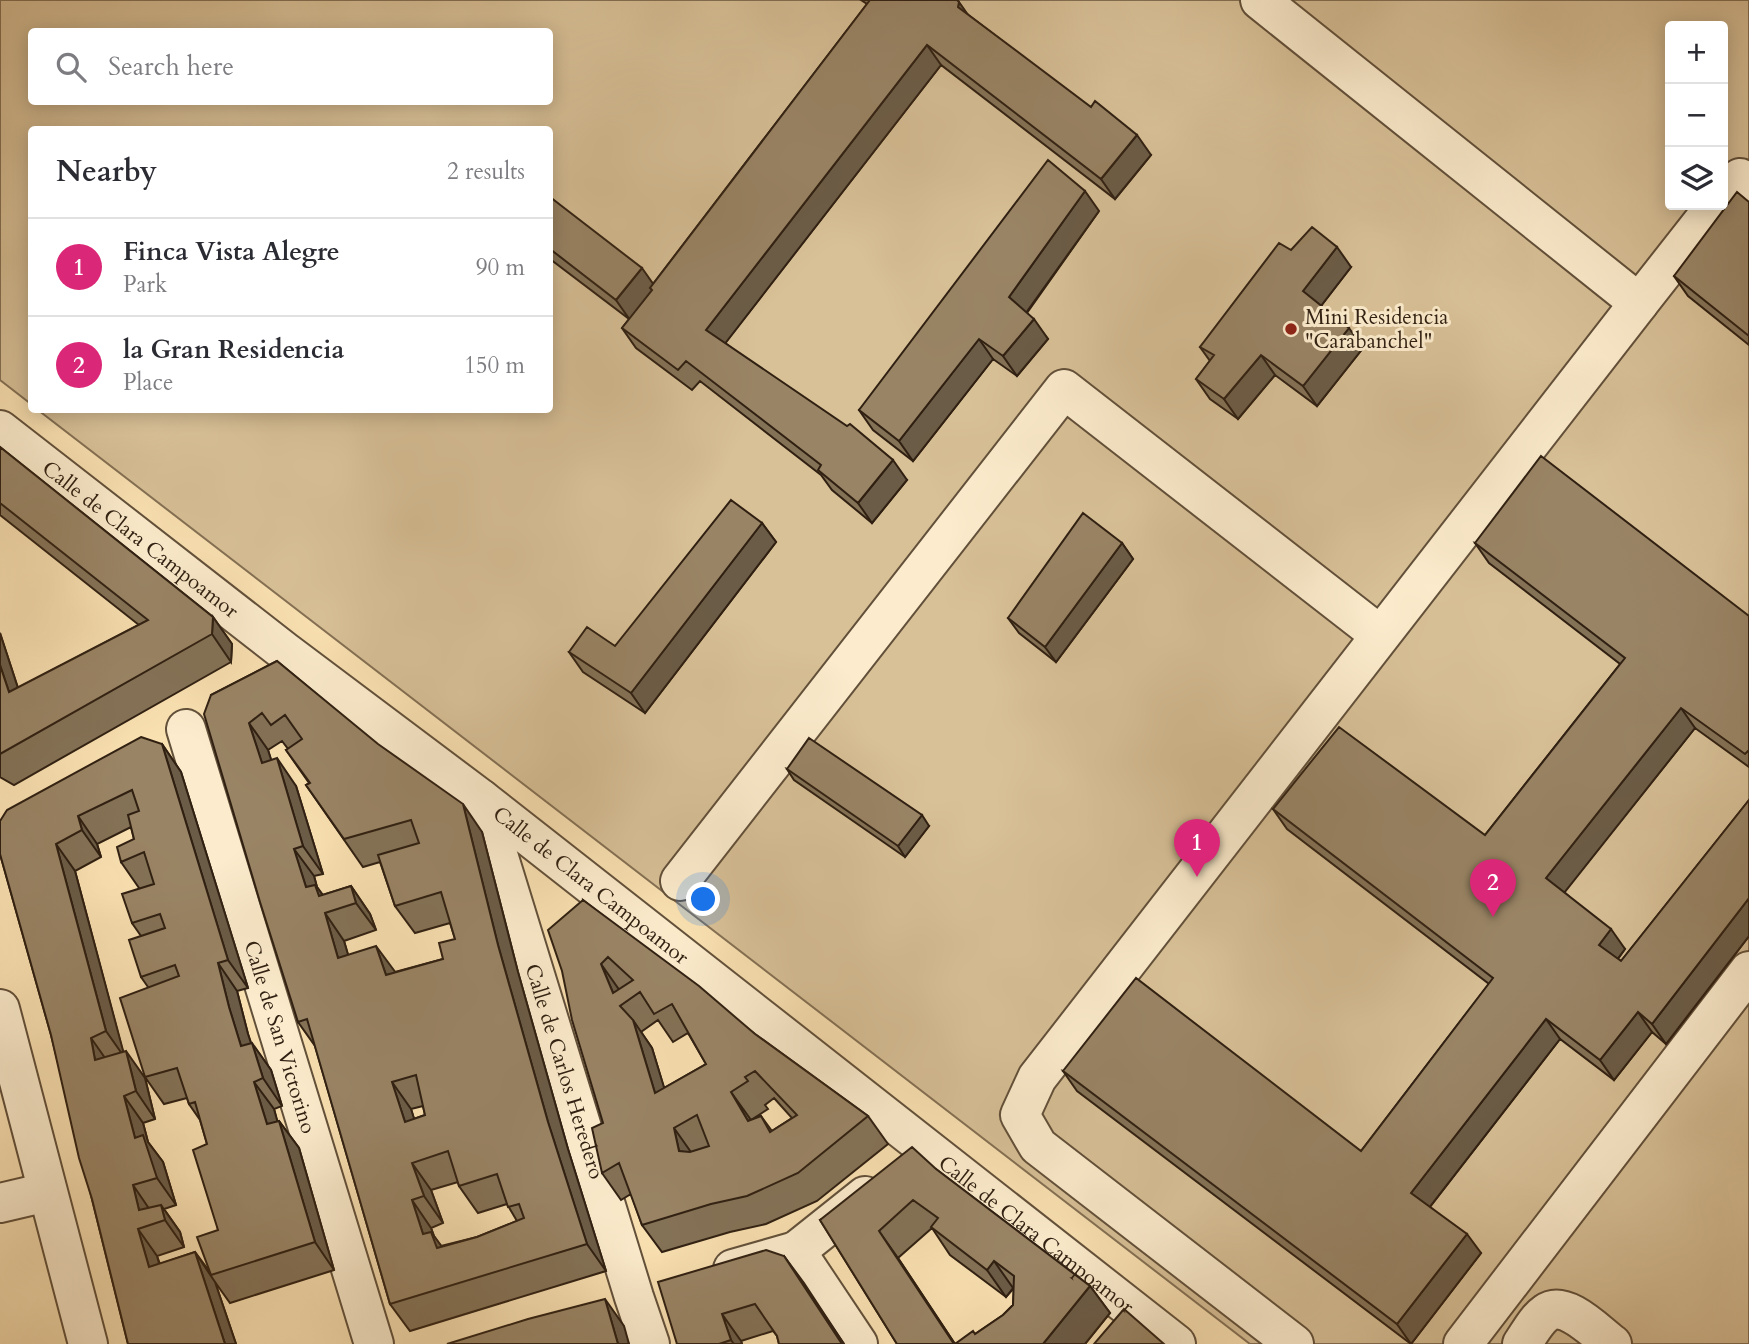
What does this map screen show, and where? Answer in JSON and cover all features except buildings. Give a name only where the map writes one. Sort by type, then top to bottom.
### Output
[{"type":"street","points":[[1260,0],[1639,303]]},
{"type":"street","points":[[1294,1344],[1038,1146],[1020,1115],[1037,1078],[1639,303],[1735,187]]},
{"type":"street","points":[[680,881],[1064,388],[1380,635]]},
{"type":"street","name":"Calle de Clara Campoamor","points":[[0,430],[284,651],[481,799],[1176,1344]]},
{"type":"street","points":[[251,677],[284,651]]},
{"type":"street","name":"Calle de San Victorino","points":[[185,727],[374,1344]]},
{"type":"street","name":"Calle de Carlos Heredero","points":[[481,799],[650,1344]]},
{"type":"street","points":[[1463,1344],[1749,971]]},
{"type":"street","points":[[0,1009],[88,1344]]},
{"type":"street","points":[[596,1308],[796,1251],[927,1147]]},
{"type":"street","points":[[0,1203],[47,1192]]},
{"type":"street","points":[[796,1251],[858,1344]]},
{"type":"street","points":[[1522,1344],[1544,1314],[1554,1308],[1565,1309],[1612,1344]]},
{"type":"street","points":[[1114,1344],[1139,1316]]},
{"type":"shaded area","points":[[0,0],[1749,0],[1749,1344],[1250,1344],[42,413],[553,413],[553,126],[28,126],[28,402],[0,380]]},
{"type":"place","name":"Mini Residencia \"Carabanchel\"","points":[[1291,329]]},
{"type":"place","name":"Finca Vista Alegre","points":[[1197,877]]},
{"type":"place","name":"la Gran Residencia","points":[[1493,917]]}]
